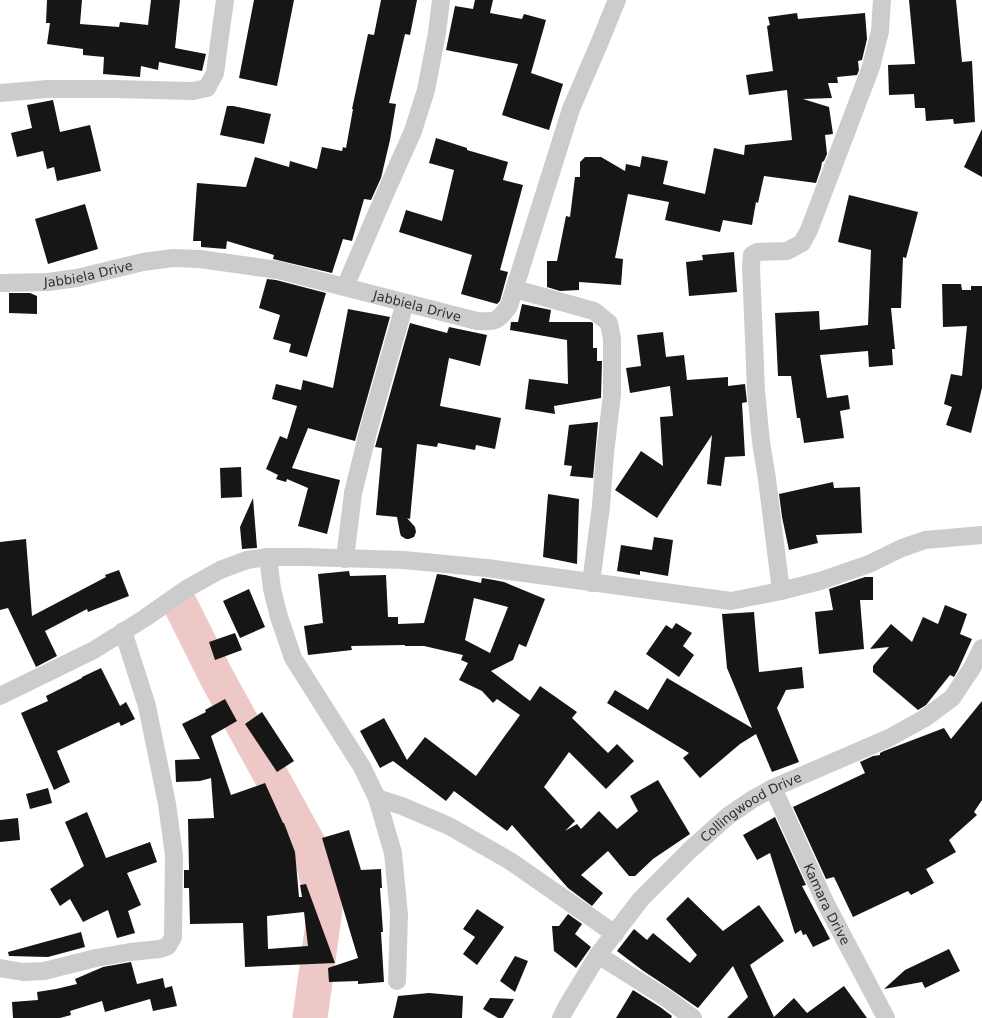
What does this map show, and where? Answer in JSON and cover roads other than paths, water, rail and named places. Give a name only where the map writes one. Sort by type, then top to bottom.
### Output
[{"type":"street","points":[[0,93],[47,89],[193,91],[207,88],[215,72],[225,0]]},
{"type":"street","points":[[345,288],[413,131],[426,90],[437,33],[441,0]]},
{"type":"street","name":"Jabbiela Drive","points":[[0,283],[48,282],[77,278],[143,262],[173,258],[200,259],[278,270],[477,321],[492,322],[501,317],[509,306],[571,110],[600,44],[617,0]]},
{"type":"street","points":[[781,591],[761,442],[756,391],[751,266],[752,255],[757,252],[788,251],[802,243],[809,230],[871,67],[880,32],[882,0]]},
{"type":"street","points":[[515,289],[594,311],[609,322],[612,339],[612,395],[605,453],[601,506],[591,583]]},
{"type":"street","points":[[345,559],[357,479],[369,428],[405,303]]},
{"type":"street","points":[[0,696],[94,650],[145,618],[188,588],[220,570],[247,560],[268,557],[304,557],[404,560],[487,568],[731,601],[781,591],[820,581],[862,566],[902,548],[925,540],[982,535]]},
{"type":"street","points":[[268,557],[275,603],[293,658],[362,767],[377,798],[393,852],[399,915],[397,981]]},
{"type":"street","points":[[0,968],[23,972],[44,971],[96,958],[130,952],[160,949],[168,946],[174,937],[174,855],[167,804],[148,706],[124,631]]},
{"type":"street","name":"Collingwood Drive","points":[[561,1018],[598,955],[641,899],[690,850],[728,816],[773,788],[889,738],[925,718],[952,698],[972,668],[982,648]]},
{"type":"street","name":"Kamara Drive","points":[[773,788],[826,904],[886,1018]]},
{"type":"street","points":[[377,798],[402,806],[449,826],[510,861],[615,934]]},
{"type":"street","points":[[598,955],[666,998],[693,1018]]},
{"type":"waterway","points":[[181,606],[217,678],[308,843],[325,909],[310,1018]]}]
